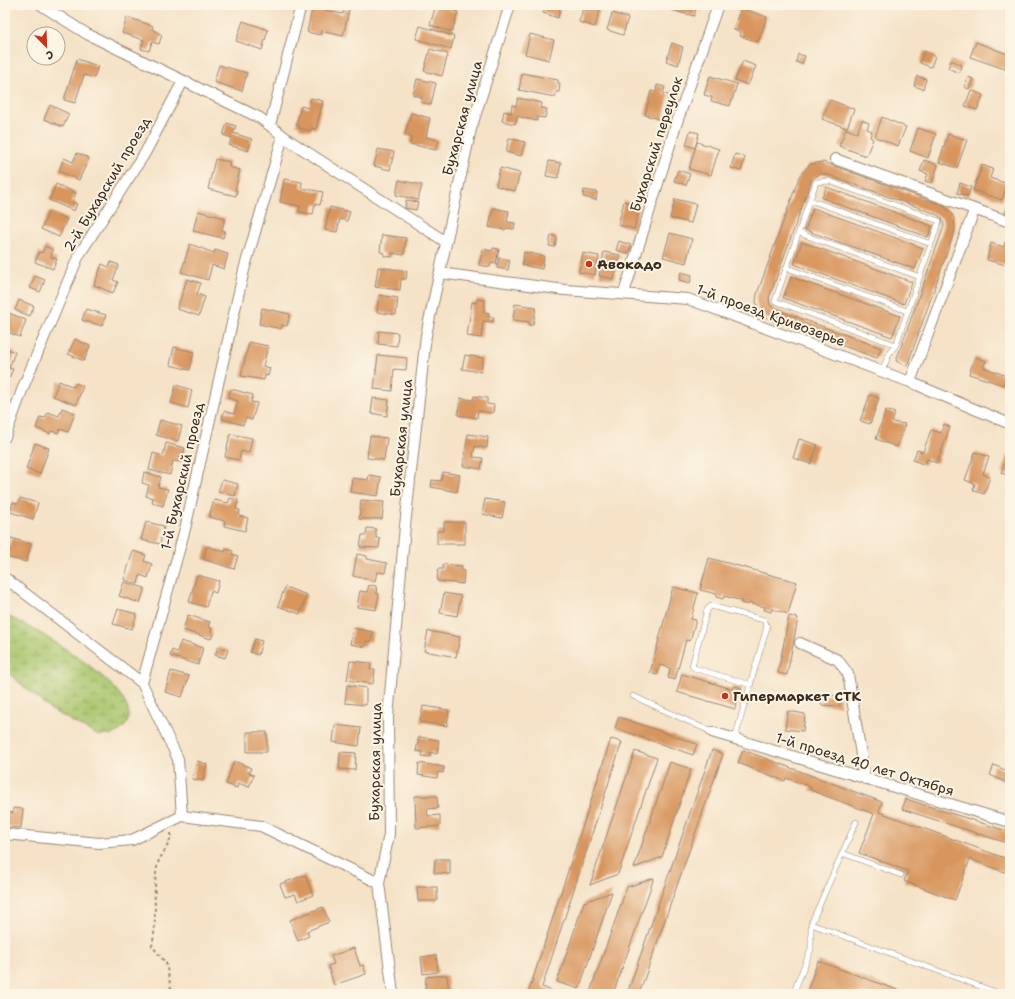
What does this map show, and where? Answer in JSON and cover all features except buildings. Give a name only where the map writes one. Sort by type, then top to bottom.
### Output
[{"type":"street","points":[[41,5],[87,34],[247,111],[446,242]]},
{"type":"street","points":[[270,125],[301,5]]},
{"type":"street","name":"Бухарская улица","points":[[393,994],[380,883],[388,834],[388,717],[405,526],[426,335],[471,129],[510,5]]},
{"type":"street","name":"Бухарский переулок","points":[[624,293],[677,122],[718,5]]},
{"type":"street","name":"2-й Бухарский проезд","points":[[5,437],[24,385],[79,255],[145,153],[182,81]]},
{"type":"street","name":"1-й Бухарский проезд","points":[[142,683],[185,529],[244,270],[283,136]]},
{"type":"street","points":[[835,159],[1010,222]]},
{"type":"street","points":[[910,382],[974,210]]},
{"type":"street","name":"1-й проезд Кривозерье","points":[[440,273],[546,288],[688,299],[882,371],[1010,424]]},
{"type":"street","points":[[5,578],[142,683],[178,758],[182,816]]},
{"type":"street","points":[[800,643],[838,660],[848,674],[865,779]]},
{"type":"street","name":"1-й проезд 40 лет Октября","points":[[712,732],[1010,822]]},
{"type":"street","points":[[5,834],[99,843],[132,840],[182,816],[262,826],[380,883]]},
{"type":"lane","points":[[882,371],[890,352],[896,345],[939,222],[829,181],[816,182],[775,301],[896,345]]},
{"type":"lane","points":[[810,200],[931,244]]},
{"type":"lane","points":[[799,233],[920,277]]},
{"type":"lane","points":[[787,268],[907,311]]},
{"type":"lane","points":[[735,739],[751,685],[767,627],[766,622],[711,606],[707,610],[692,667],[751,685]]},
{"type":"lane","points":[[633,696],[712,732]]},
{"type":"lane","points":[[793,994],[811,949],[811,924],[856,822]]},
{"type":"lane","points":[[842,853],[901,875]]},
{"type":"lane","points":[[811,924],[1001,994]]},
{"type":"path","points":[[170,822],[171,839],[157,866],[155,934],[152,946],[166,963],[172,994]]},
{"type":"green space","points":[[5,615],[61,646],[105,679],[121,696],[129,712],[125,726],[112,734],[97,735],[50,709],[5,670]]},
{"type":"place","name":"Авокадо","points":[[589,264]]},
{"type":"place","name":"Гипермаркет СТК","points":[[725,696]]}]
